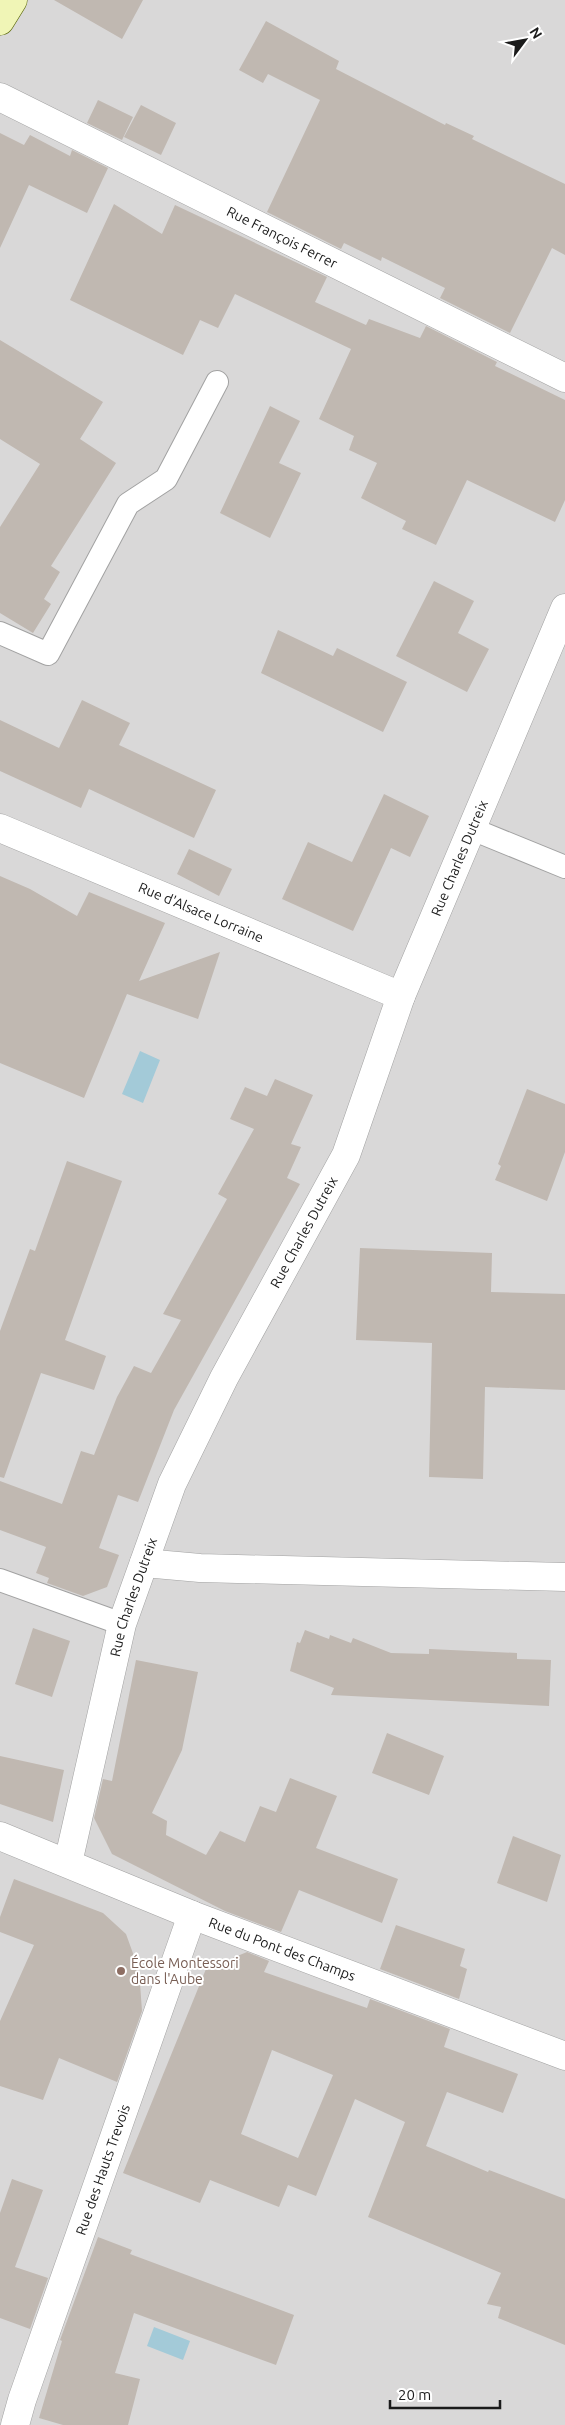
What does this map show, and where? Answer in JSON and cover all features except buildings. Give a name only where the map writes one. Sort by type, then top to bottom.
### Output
[{"type":"street","points":[[0,21],[13,0]]},
{"type":"street","name":"Rue François Ferrer","points":[[0,97],[565,378]]},
{"type":"street","name":"Rue Charles Dutreix","points":[[68,1862],[122,1624],[172,1484],[224,1378],[346,1155],[402,996],[565,608]]},
{"type":"street","name":"Rue d'Alsace Lorraine","points":[[0,828],[402,996]]},
{"type":"street","points":[[144,1563],[200,1568],[565,1577]]},
{"type":"street","name":"Rue du Pont des Champs","points":[[0,1836],[68,1862],[192,1915],[565,2056]]},
{"type":"street","name":"Rue des Hauts Trevois","points":[[15,2425],[25,2390],[192,1915]]},
{"type":"lane","points":[[0,633],[48,654],[128,504],[166,479],[217,382]]},
{"type":"lane","points":[[472,829],[565,868]]},
{"type":"lane","points":[[0,1580],[122,1624]]},
{"type":"shaded area","points":[[6,0],[565,0],[565,2425],[0,2425],[0,9]]},
{"type":"water","points":[[140,1051],[160,1060],[143,1103],[122,1094]]},
{"type":"water","points":[[154,2327],[190,2341],[183,2360],[147,2346]]},
{"type":"place","name":"École Montessori dans l'Aube","points":[[121,1971]]}]
